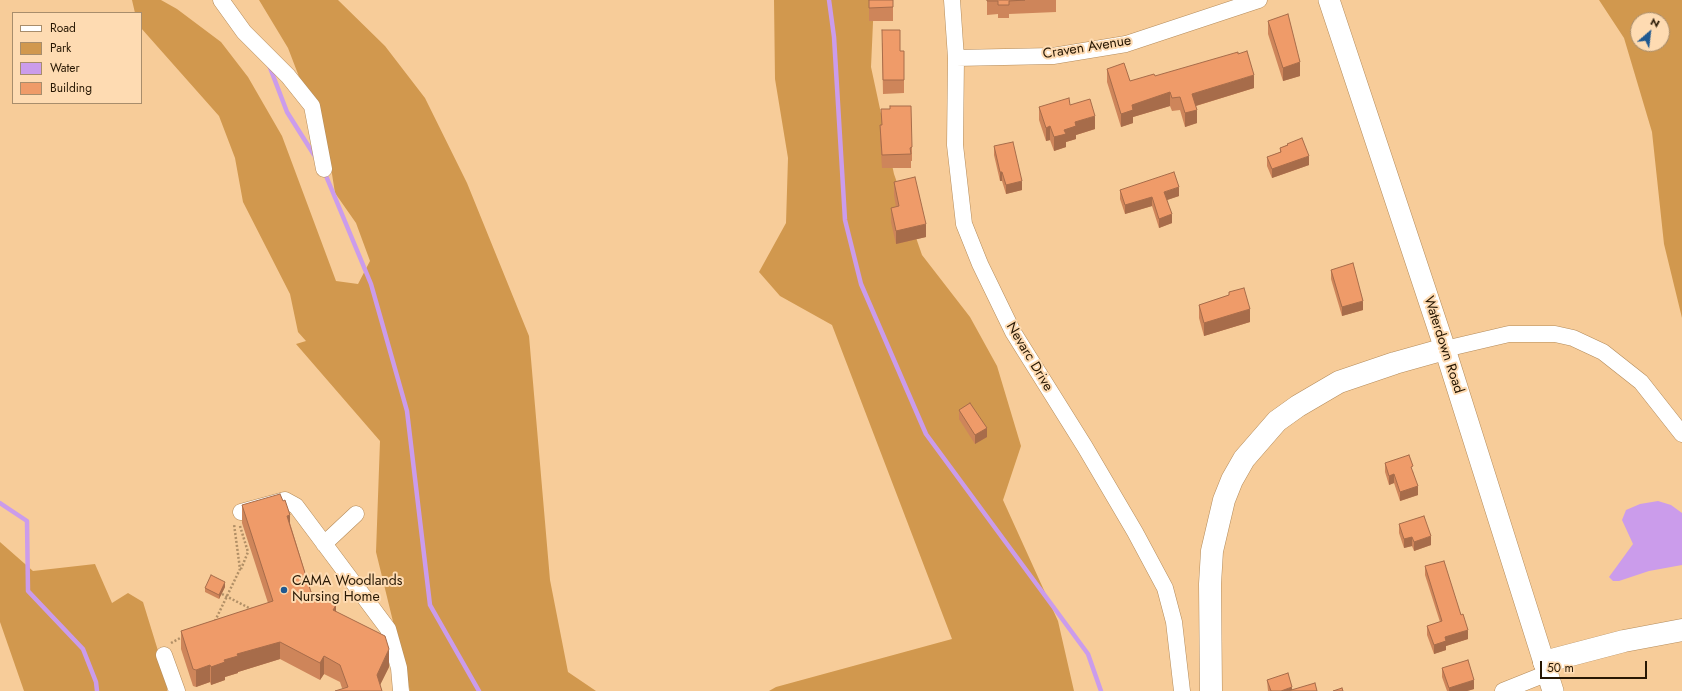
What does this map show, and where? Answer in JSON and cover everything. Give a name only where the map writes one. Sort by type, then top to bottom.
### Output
[{"type":"highway","points":[[1211,691],[1210,598],[1212,551],[1224,500],[1232,480],[1244,459],[1277,421],[1298,406],[1339,382],[1395,363],[1445,349]]},
{"type":"highway","points":[[1548,676],[1624,641],[1682,630]]},
{"type":"main road","name":"Waterdown Road","points":[[1329,0],[1445,349],[1548,676]]},
{"type":"street","points":[[221,0],[244,32],[288,76],[312,106],[324,169]]},
{"type":"street","name":"Nevarc Drive","points":[[952,0],[956,58],[955,145],[964,224],[980,264],[1013,332],[1085,446],[1135,532],[1165,588],[1174,622],[1182,691]]},
{"type":"street","name":"Craven Avenue","points":[[956,58],[1053,56],[1126,44],[1259,0]]},
{"type":"street","points":[[1445,349],[1509,334],[1555,334],[1573,338],[1603,352],[1641,382],[1682,434]]},
{"type":"street","points":[[241,512],[285,500],[296,506],[388,629],[399,668],[401,691]]},
{"type":"street","points":[[324,544],[356,514]]},
{"type":"street","points":[[164,655],[177,691]]},
{"type":"street","points":[[1503,691],[1548,676]]},
{"type":"path","points":[[215,622],[227,597],[248,552],[238,520],[234,522],[240,569]]},
{"type":"path","points":[[222,594],[254,610]]},
{"type":"path","points":[[164,655],[172,653],[170,643],[188,634]]},
{"type":"green space","points":[[132,0],[161,0],[177,9],[221,42],[248,77],[282,136],[336,281],[358,284],[370,261],[356,223],[335,193],[329,155],[288,48],[259,0],[338,0],[385,46],[425,98],[467,183],[529,336],[550,580],[568,672],[596,691],[410,691],[376,552],[380,441],[296,344],[306,341],[298,332],[290,294],[243,202],[235,158],[219,116],[142,29],[142,12],[135,12]]},
{"type":"green space","points":[[774,0],[874,0],[871,67],[894,174],[922,255],[970,317],[997,366],[1021,446],[1003,500],[1058,621],[1074,691],[769,691],[776,687],[952,639],[832,325],[780,296],[759,272],[786,223],[788,158],[775,79]]},
{"type":"green space","points":[[1599,0],[1682,0],[1682,318],[1664,244],[1652,132],[1624,38]]},
{"type":"green space","points":[[0,542],[33,571],[95,564],[112,603],[128,593],[143,602],[167,680],[167,691],[24,691],[0,622]]},
{"type":"water","points":[[1658,501],[1671,505],[1682,513],[1682,565],[1649,571],[1619,581],[1613,581],[1609,577],[1633,544],[1622,520],[1626,510],[1640,504]]},
{"type":"building","points":[[869,0],[893,0],[893,7],[869,8]]},
{"type":"building","points":[[987,0],[1025,0],[1009,1],[1009,5],[998,5],[998,1]]},
{"type":"building","points":[[1288,14],[1300,62],[1283,68],[1268,21]]},
{"type":"building","points":[[882,30],[900,30],[900,51],[904,51],[904,80],[883,80]]},
{"type":"building","points":[[1247,51],[1254,75],[1192,94],[1197,110],[1185,113],[1180,97],[1172,98],[1170,92],[1132,105],[1133,110],[1121,114],[1107,69],[1124,63],[1130,81],[1154,74],[1155,76],[1238,52],[1238,54]]},
{"type":"building","points":[[1069,98],[1070,105],[1090,99],[1095,116],[1075,122],[1076,126],[1064,130],[1066,134],[1054,137],[1050,126],[1046,128],[1039,107]]},
{"type":"building","points":[[890,106],[911,106],[911,154],[882,155],[880,125],[882,125],[881,109],[890,109]]},
{"type":"building","points":[[1302,138],[1309,156],[1272,169],[1267,157],[1281,152],[1280,148]]},
{"type":"building","points":[[1013,142],[1022,181],[1006,185],[1002,172],[1000,172],[994,146]]},
{"type":"building","points":[[1174,172],[1179,187],[1164,192],[1172,214],[1159,219],[1152,197],[1125,205],[1120,190]]},
{"type":"building","points":[[915,177],[926,224],[896,231],[891,208],[899,206],[894,182]]},
{"type":"building","points":[[1353,263],[1363,301],[1342,307],[1331,270]]},
{"type":"building","points":[[1244,288],[1250,309],[1204,323],[1199,305],[1229,295],[1229,292]]},
{"type":"building","points":[[970,403],[987,428],[975,435],[959,410]]},
{"type":"building","points":[[1409,455],[1413,466],[1411,467],[1418,486],[1400,492],[1394,474],[1389,476],[1385,463]]},
{"type":"building","name":"CAMA Woodlands Nursing Home","points":[[280,494],[283,501],[285,500],[290,515],[287,516],[311,592],[336,605],[333,610],[385,636],[389,649],[377,675],[382,691],[335,691],[348,687],[340,665],[324,656],[320,663],[280,642],[237,654],[238,656],[224,660],[225,662],[211,667],[210,665],[196,670],[193,669],[181,631],[273,601],[242,505]]},
{"type":"building","points":[[1424,516],[1431,536],[1414,542],[1412,537],[1404,539],[1399,524]]},
{"type":"building","points":[[1444,561],[1461,615],[1463,614],[1468,630],[1445,637],[1446,641],[1434,645],[1427,626],[1442,621],[1425,566]]},
{"type":"building","points":[[211,575],[225,582],[219,595],[205,588]]},
{"type":"building","points":[[1468,660],[1474,680],[1449,688],[1442,668]]},
{"type":"building","points":[[1288,673],[1292,687],[1281,691],[1271,691],[1267,680]]},
{"type":"building","points":[[1315,683],[1317,691],[1288,691]]},
{"type":"building","points":[[1342,688],[1343,691],[1333,691]]},
{"type":"waterway","points":[[829,0],[834,37],[845,220],[861,284],[926,434],[1088,654],[1101,691]]},
{"type":"waterway","points":[[269,65],[287,112],[316,158]]},
{"type":"waterway","points":[[324,171],[371,284],[407,411],[430,605],[479,691]]},
{"type":"waterway","points":[[0,503],[27,521],[28,591],[83,649],[96,682],[97,691]]},
{"type":"place","name":"CAMA Woodlands Nursing Home","points":[[284,590]]}]
